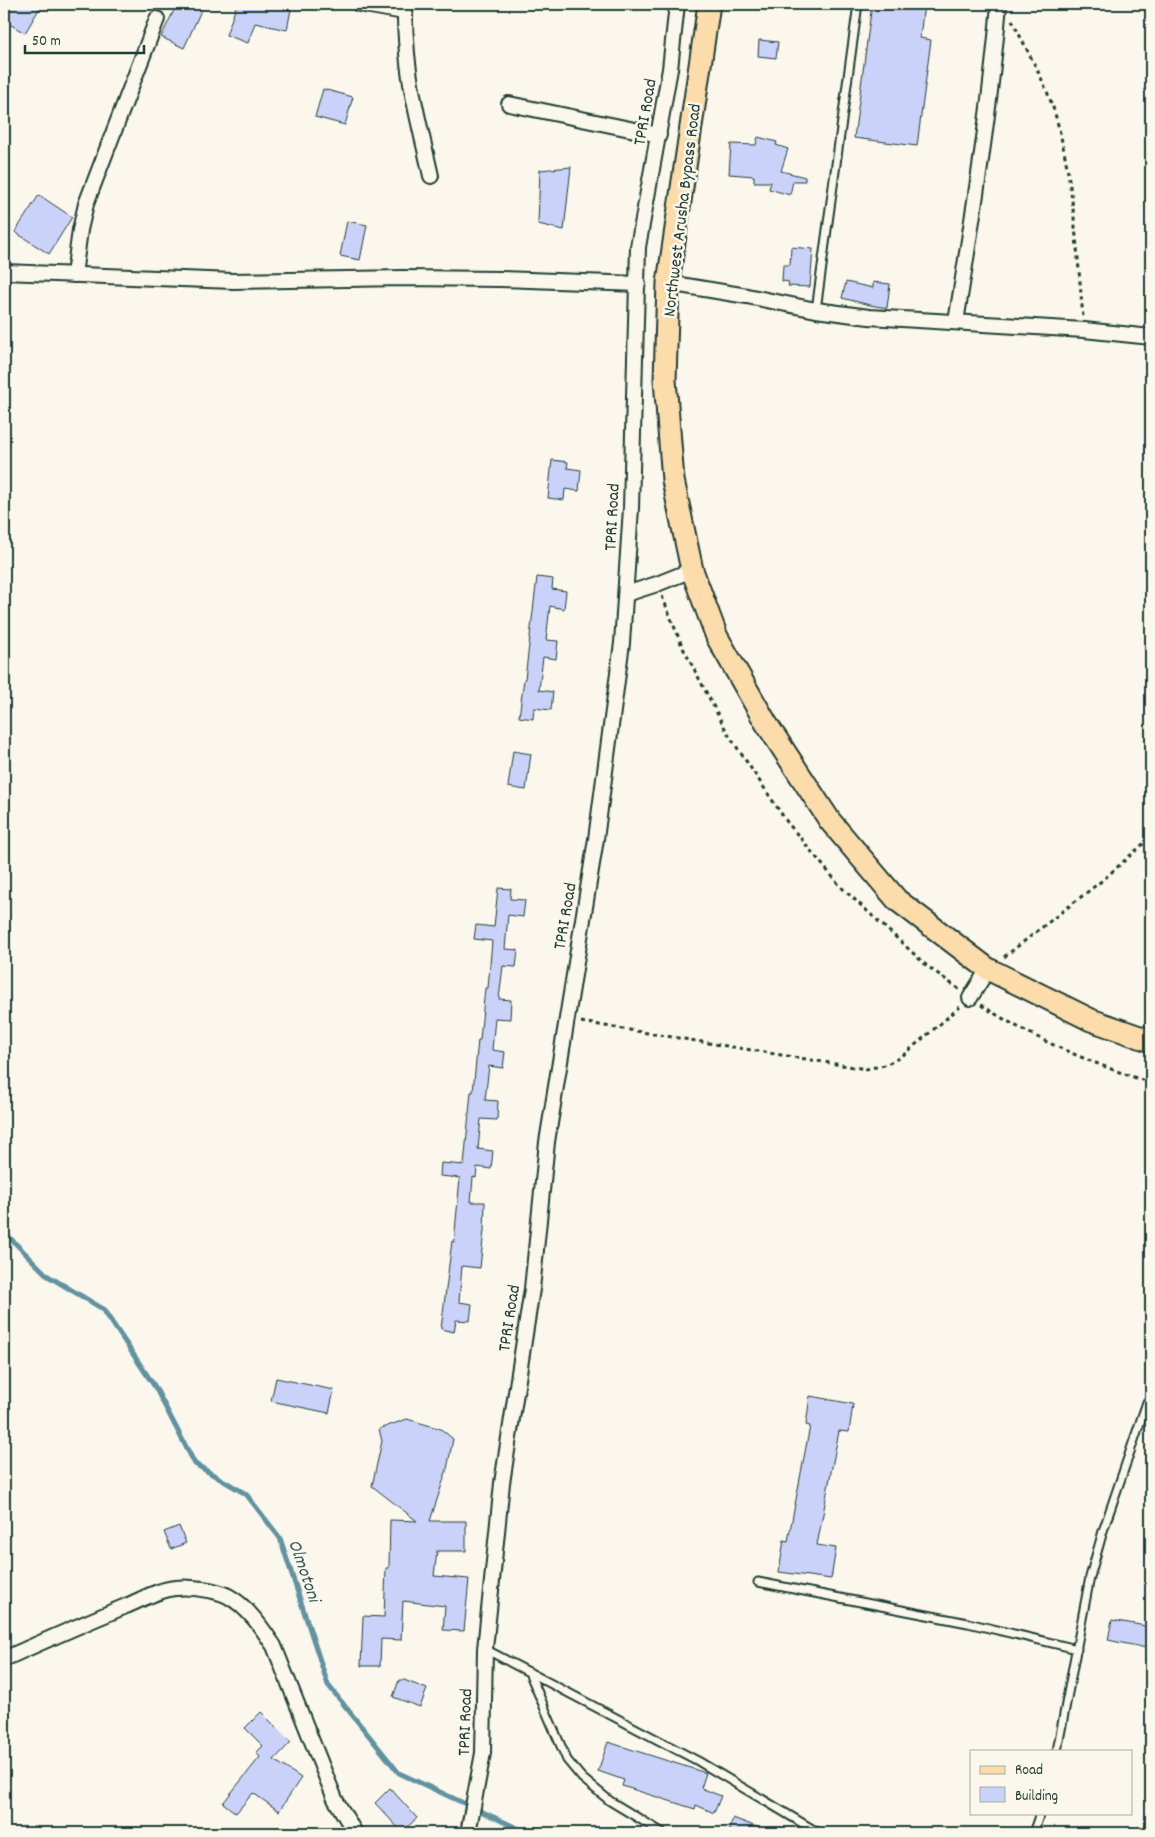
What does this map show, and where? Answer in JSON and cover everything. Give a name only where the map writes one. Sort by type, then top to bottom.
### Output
[{"type":"main road","name":"Northwest Arusha Bypass Road","points":[[708,4],[668,283],[665,380],[672,471],[692,570],[717,637],[766,723],[830,821],[897,900],[988,969],[1091,1020],[1151,1041]]},
{"type":"street","points":[[359,4],[405,8],[411,87],[431,176]]},
{"type":"street","name":"TPRI Road","points":[[468,1833],[484,1754],[485,1648],[502,1483],[532,1289],[547,1142],[596,839],[622,643],[631,508],[638,246],[670,69],[677,4]]},
{"type":"street","points":[[956,322],[992,81],[999,4]]},
{"type":"street","points":[[74,275],[80,230],[86,204],[157,19]]},
{"type":"street","points":[[509,104],[659,134]]},
{"type":"street","points":[[4,272],[234,281],[500,279],[638,284]]},
{"type":"street","points":[[668,283],[816,310],[869,317],[1084,330],[1151,337]]},
{"type":"street","points":[[626,594],[692,570]]},
{"type":"street","points":[[970,998],[988,969]]},
{"type":"street","points":[[4,1659],[83,1623],[175,1588],[191,1588],[227,1595],[237,1602],[261,1626],[274,1646],[335,1799],[355,1833]]},
{"type":"lane","points":[[816,310],[858,4]]},
{"type":"lane","points":[[1057,1750],[1090,1577],[1103,1532],[1147,1402]]},
{"type":"lane","points":[[758,1582],[968,1623],[1077,1650]]},
{"type":"lane","points":[[485,1648],[698,1761],[819,1833]]},
{"type":"lane","points":[[529,1672],[567,1760],[582,1778],[610,1801],[663,1833]]},
{"type":"lane","points":[[1033,1833],[1040,1814]]},
{"type":"path","points":[[1012,18],[1047,91],[1057,120],[1071,189],[1084,330]]},
{"type":"path","points":[[988,969],[1104,879],[1151,837]]},
{"type":"path","points":[[566,1019],[866,1069],[885,1065],[900,1057],[970,998]]},
{"type":"building","points":[[4,4],[42,4],[25,33],[4,21]]},
{"type":"building","points":[[177,4],[204,4],[184,48],[161,37]]},
{"type":"building","points":[[237,4],[292,4],[287,30],[255,23],[248,43],[226,35]]},
{"type":"building","points":[[872,4],[924,4],[920,38],[931,40],[917,146],[854,138]]},
{"type":"building","points":[[759,40],[778,42],[776,58],[758,56]]},
{"type":"building","points":[[323,89],[353,97],[345,125],[315,117]]},
{"type":"building","points":[[758,137],[777,142],[776,145],[788,149],[781,171],[805,177],[805,181],[793,181],[790,195],[769,189],[771,182],[754,182],[754,176],[729,174],[731,144],[756,145]]},
{"type":"building","points":[[571,167],[564,230],[538,224],[540,170]]},
{"type":"building","points":[[39,195],[72,217],[49,254],[15,232]]},
{"type":"building","points":[[347,221],[367,225],[360,260],[340,256]]},
{"type":"building","points":[[791,247],[813,249],[810,287],[788,286],[789,282],[782,281],[783,265],[790,265]]},
{"type":"building","points":[[846,282],[873,288],[873,282],[890,284],[887,308],[842,298]]},
{"type":"building","points":[[552,460],[568,462],[567,468],[581,470],[579,491],[565,489],[564,500],[548,498]]},
{"type":"building","points":[[537,577],[553,579],[552,589],[566,591],[564,609],[550,606],[546,640],[558,641],[556,659],[543,657],[539,690],[553,692],[551,710],[534,708],[533,719],[519,717]]},
{"type":"building","points":[[513,751],[531,754],[526,790],[508,787]]},
{"type":"building","points":[[498,888],[511,889],[510,899],[525,900],[523,917],[508,915],[505,949],[518,950],[516,967],[503,966],[499,999],[511,1000],[510,1019],[495,1018],[492,1050],[505,1052],[503,1068],[489,1066],[485,1100],[498,1101],[497,1120],[481,1119],[478,1149],[493,1151],[491,1169],[477,1167],[476,1178],[473,1177],[471,1202],[485,1202],[480,1268],[462,1266],[459,1302],[472,1304],[470,1321],[456,1320],[454,1332],[441,1329],[452,1241],[454,1242],[460,1178],[440,1176],[441,1163],[464,1165],[471,1092],[473,1092],[478,1040],[480,1040],[485,988],[488,988],[492,941],[474,939],[476,925],[494,927]]},
{"type":"building","points":[[276,1378],[334,1390],[329,1413],[271,1401]]},
{"type":"building","points":[[810,1396],[853,1404],[849,1432],[839,1431],[817,1545],[836,1548],[831,1579],[779,1572],[784,1540],[788,1541],[810,1426],[806,1425]]},
{"type":"building","points":[[407,1419],[441,1429],[453,1439],[447,1469],[430,1521],[466,1521],[466,1551],[437,1551],[434,1576],[469,1579],[464,1631],[443,1630],[445,1606],[403,1601],[401,1640],[381,1639],[380,1666],[361,1666],[363,1616],[384,1617],[386,1568],[389,1568],[390,1520],[417,1521],[372,1486],[382,1441],[379,1429]]},
{"type":"building","points":[[179,1526],[186,1543],[171,1549],[164,1532]]},
{"type":"building","points":[[1112,1620],[1151,1627],[1151,1649],[1108,1640]]},
{"type":"building","points":[[399,1680],[404,1680],[427,1689],[420,1707],[393,1697]]},
{"type":"building","points":[[261,1712],[291,1742],[274,1760],[301,1778],[279,1811],[253,1793],[236,1813],[223,1803],[260,1757],[256,1753],[263,1746],[245,1728]]},
{"type":"building","points":[[608,1742],[706,1773],[701,1788],[721,1796],[714,1813],[696,1805],[695,1809],[622,1786],[624,1780],[598,1771]]},
{"type":"building","points":[[390,1788],[417,1818],[402,1832],[375,1803]]},
{"type":"building","points":[[733,1818],[770,1832],[728,1833]]},
{"type":"waterway","name":"Olmotoni","points":[[4,1232],[48,1276],[103,1309],[155,1387],[195,1464],[246,1494],[280,1538],[328,1685],[399,1773],[528,1833]]}]
